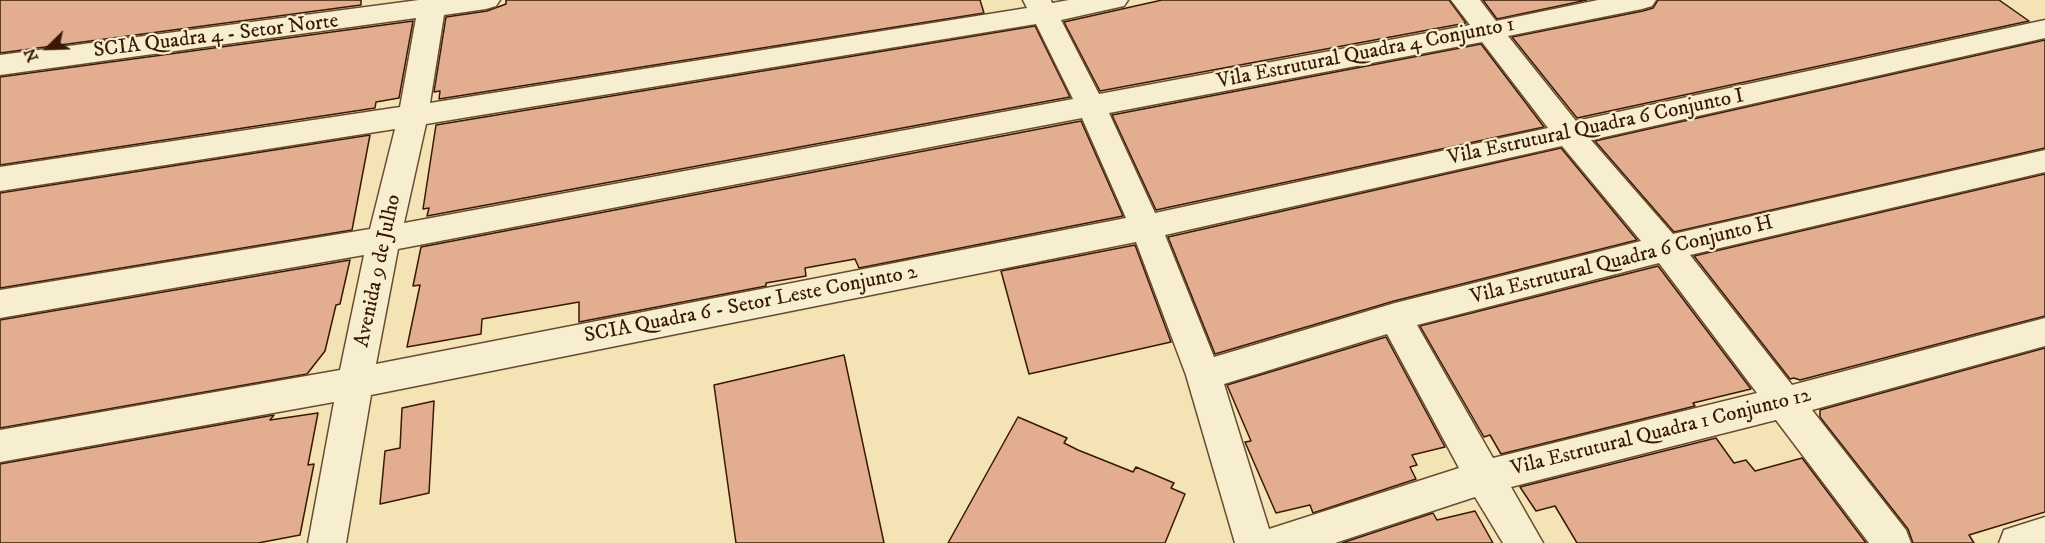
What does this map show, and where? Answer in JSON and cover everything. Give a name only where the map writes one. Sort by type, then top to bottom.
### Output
[{"type":"street","name":"SCIA Quadra 4 - Setor Norte","points":[[0,65],[432,4],[486,0]]},
{"type":"street","points":[[0,179],[413,116],[1041,7],[1114,0]]},
{"type":"street","points":[[1465,0],[1569,134],[1666,249],[1892,543]]},
{"type":"street","name":"Vila Estrutural Quadra 4 Conjunto 1","points":[[0,304],[384,239],[1490,31],[1642,0]]},
{"type":"street","name":"Avenida 9 de Julho","points":[[327,543],[355,383],[384,239],[413,116],[432,4]]},
{"type":"street","points":[[1041,7],[1091,106],[1146,227],[1204,375],[1254,543]]},
{"type":"street","name":"Vila Estrutural Quadra 6 Conjunto I","points":[[1146,227],[2045,29]]},
{"type":"street","name":"Vila Estrutural Quadra 6 Conjunto H","points":[[1204,375],[1395,317],[1666,249],[2045,161]]},
{"type":"street","name":"SCIA Quadra 6 - Setor Leste Conjunto 2","points":[[0,446],[355,383],[1146,227]]},
{"type":"street","points":[[1395,317],[1484,477],[1524,543]]},
{"type":"street","name":"Vila Estrutural Quadra 1 Conjunto 12","points":[[1280,543],[1484,477],[1785,402],[2045,332]]},
{"type":"street","points":[[2018,543],[2045,535]]},
{"type":"building","points":[[0,0],[361,0],[361,5],[0,53]]},
{"type":"building","points":[[506,0],[980,0],[984,13],[439,99],[440,91],[434,92],[446,17],[487,11],[506,4]]},
{"type":"building","points":[[1162,0],[1449,0],[1466,23],[1100,91],[1064,22]]},
{"type":"building","points":[[1483,0],[1587,0],[1497,19]]},
{"type":"building","points":[[1658,0],[1999,0],[2029,21],[1577,118],[1512,37],[1643,11],[1653,8]]},
{"type":"building","points":[[413,21],[399,98],[376,102],[375,108],[0,165],[0,77]]},
{"type":"building","points":[[1035,26],[1070,97],[427,216],[429,208],[423,209],[436,125]]},
{"type":"building","points":[[2045,40],[2045,148],[1674,232],[1595,141]]},
{"type":"building","points":[[1481,44],[1544,127],[1156,210],[1112,115]]},
{"type":"building","points":[[1081,121],[1123,216],[859,268],[855,259],[805,268],[806,276],[766,283],[766,286],[579,322],[579,302],[482,319],[481,334],[407,347],[420,285],[413,286],[421,247]]},
{"type":"building","points":[[370,135],[352,230],[0,288],[0,193]]},
{"type":"building","points":[[1561,148],[1637,240],[1394,301],[1215,354],[1168,237]]},
{"type":"building","points":[[2045,174],[2045,316],[1800,380],[1790,379],[1694,256]]},
{"type":"building","points":[[1135,245],[1171,342],[1029,374],[1001,271]]},
{"type":"building","points":[[350,260],[340,304],[336,305],[325,351],[307,374],[0,428],[0,320]]},
{"type":"building","points":[[1658,266],[1751,389],[1693,403],[1695,406],[1501,454],[1490,435],[1484,437],[1420,326]]},
{"type":"building","points":[[1386,337],[1445,447],[1412,455],[1417,465],[1410,467],[1416,479],[1313,513],[1310,505],[1276,513],[1245,442],[1251,441],[1227,385]]},
{"type":"building","points":[[2045,348],[2045,512],[1969,535],[1974,543],[1913,543],[1908,529],[1820,417],[1820,410]]},
{"type":"building","points":[[844,355],[884,543],[736,543],[714,385]]},
{"type":"building","points":[[434,401],[429,493],[380,504],[385,451],[400,448],[402,408]]},
{"type":"building","points":[[318,413],[308,465],[314,464],[300,535],[258,543],[0,543],[0,464],[274,415],[270,420]]},
{"type":"building","points":[[1018,417],[1067,438],[1064,443],[1078,450],[1133,472],[1136,467],[1174,483],[1171,488],[1185,494],[1165,543],[948,543]]},
{"type":"building","points":[[1716,438],[1734,463],[1746,460],[1755,471],[1802,458],[1866,543],[1577,543],[1555,506],[1536,511],[1520,487]]},
{"type":"building","points":[[1475,511],[1493,543],[1342,543],[1433,513],[1437,520]]}]
